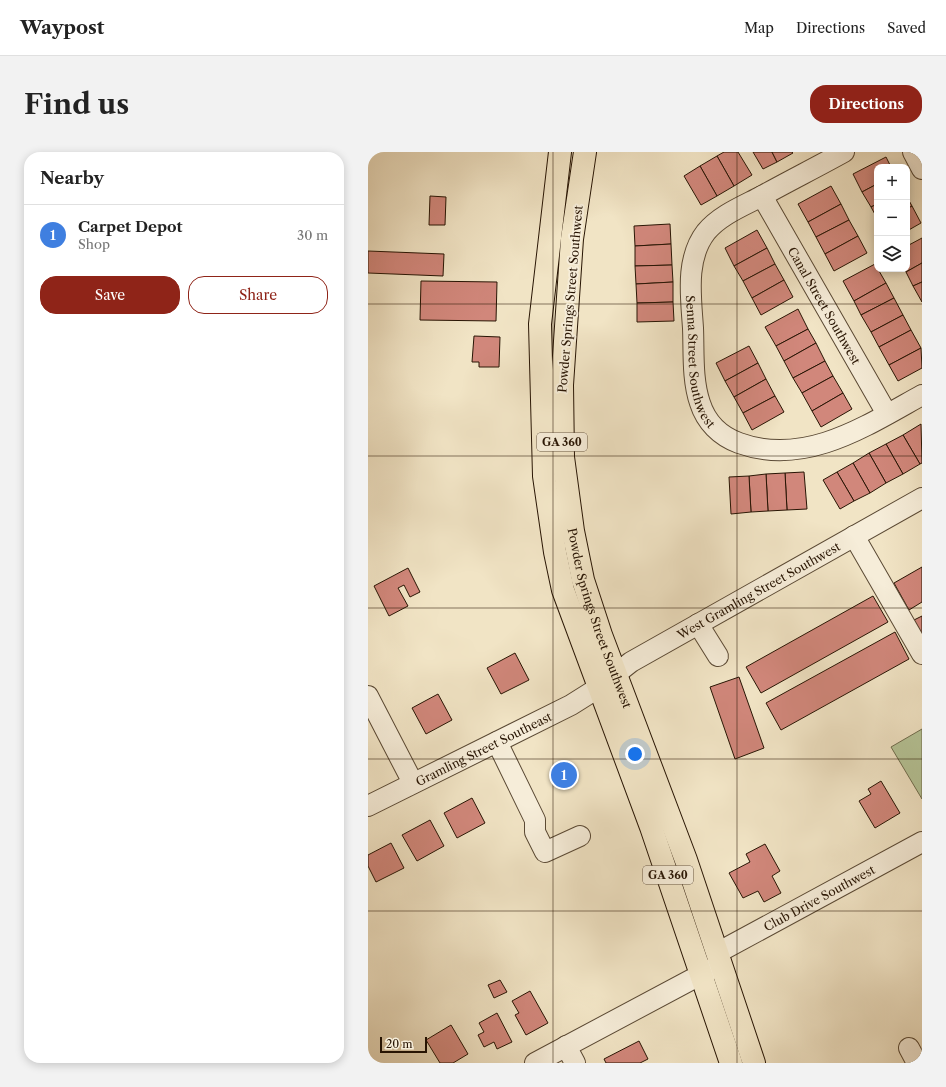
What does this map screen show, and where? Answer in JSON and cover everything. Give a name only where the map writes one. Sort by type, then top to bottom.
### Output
[{"type":"main road","name":"Powder Springs Street Southwest","points":[[560,152],[540,324],[544,476],[555,552],[563,590],[598,688],[651,827],[731,1063]]},
{"type":"main road","name":"Powder Springs Street Southwest","points":[[585,152],[572,239],[566,349],[562,385],[563,457],[573,531],[583,580],[601,635],[686,860],[754,1063]]},
{"type":"street","name":"Senna Street Southwest","points":[[844,152],[724,216],[714,224],[701,240],[693,260],[691,286],[696,386],[699,403],[704,415],[721,433],[732,440],[748,446],[774,450],[794,450],[829,442],[922,395]]},
{"type":"street","points":[[913,152],[922,169]]},
{"type":"street","name":"Canal Street Southwest","points":[[762,196],[887,414]]},
{"type":"street","name":"West Gramling Street Southwest","points":[[598,688],[631,662],[922,498]]},
{"type":"street","points":[[854,536],[922,654]]},
{"type":"street","points":[[698,624],[718,656]]},
{"type":"street","name":"Gramling Street Southeast","points":[[368,806],[571,705],[598,688]]},
{"type":"street","points":[[368,696],[413,783]]},
{"type":"street","points":[[496,742],[535,820],[535,832],[545,852],[580,836]]},
{"type":"street","name":"Club Drive Southwest","points":[[535,1063],[571,1055],[701,975],[718,959],[922,842]]},
{"type":"green space","points":[[922,729],[922,799],[891,747]]},
{"type":"building","points":[[724,152],[738,152],[752,175],[734,186],[717,156]]},
{"type":"building","points":[[753,152],[772,152],[777,162],[763,169]]},
{"type":"building","points":[[772,152],[792,152],[793,153],[777,162]]},
{"type":"building","points":[[717,156],[734,186],[717,196],[700,166]]},
{"type":"building","points":[[886,157],[890,164],[874,164],[874,186],[862,192],[853,174]]},
{"type":"building","points":[[700,166],[717,196],[701,205],[684,176]]},
{"type":"building","points":[[831,186],[841,204],[808,222],[798,204]]},
{"type":"building","points":[[874,186],[874,206],[871,207],[862,192]]},
{"type":"building","points":[[430,196],[446,197],[445,225],[429,225]]},
{"type":"building","points":[[841,204],[849,220],[816,237],[808,222]]},
{"type":"building","points":[[874,206],[874,212],[871,207]]},
{"type":"building","points":[[912,206],[921,223],[910,229],[910,207]]},
{"type":"building","points":[[849,220],[858,236],[825,254],[816,237]]},
{"type":"building","points":[[670,224],[671,244],[635,246],[634,226]]},
{"type":"building","points":[[757,230],[767,248],[734,266],[725,248]]},
{"type":"building","points":[[858,236],[867,253],[834,271],[825,254]]},
{"type":"building","points":[[922,238],[922,263],[910,270],[910,244]]},
{"type":"building","points":[[671,244],[672,265],[635,266],[635,246]]},
{"type":"building","points":[[767,248],[775,264],[743,281],[734,266]]},
{"type":"building","points":[[368,251],[444,254],[443,276],[368,273]]},
{"type":"building","points":[[922,263],[922,282],[913,286],[906,272],[910,272],[910,270]]},
{"type":"building","points":[[775,264],[784,280],[752,298],[743,281]]},
{"type":"building","points":[[672,265],[673,282],[636,284],[635,266]]},
{"type":"building","points":[[874,265],[874,272],[880,272],[886,283],[854,301],[843,281]]},
{"type":"building","points":[[784,280],[793,297],[761,315],[752,298]]},
{"type":"building","points":[[421,281],[497,282],[496,321],[420,320]]},
{"type":"building","points":[[673,282],[673,302],[637,303],[636,284]]},
{"type":"building","points":[[922,282],[922,302],[913,286]]},
{"type":"building","points":[[886,283],[894,298],[861,315],[854,301]]},
{"type":"building","points":[[894,298],[903,315],[871,332],[861,315]]},
{"type":"building","points":[[673,302],[674,321],[637,322],[637,303]]},
{"type":"building","points":[[798,309],[808,329],[776,346],[765,327]]},
{"type":"building","points":[[903,315],[911,330],[879,347],[871,332]]},
{"type":"building","points":[[808,329],[816,343],[784,361],[776,346]]},
{"type":"building","points":[[911,330],[921,348],[889,365],[879,347]]},
{"type":"building","points":[[474,336],[500,337],[499,367],[479,367],[479,362],[472,362]]},
{"type":"building","points":[[816,343],[825,361],[793,378],[784,361]]},
{"type":"building","points":[[749,346],[758,363],[725,381],[716,363]]},
{"type":"building","points":[[921,348],[922,368],[898,381],[889,365]]},
{"type":"building","points":[[825,361],[833,376],[802,393],[793,378]]},
{"type":"building","points":[[758,363],[766,379],[734,397],[725,381]]},
{"type":"building","points":[[833,376],[843,393],[812,411],[802,393]]},
{"type":"building","points":[[766,379],[775,396],[743,413],[734,397]]},
{"type":"building","points":[[843,393],[852,409],[821,427],[812,411]]},
{"type":"building","points":[[775,396],[784,412],[752,430],[743,413]]},
{"type":"building","points":[[921,424],[922,463],[920,464],[903,435]]},
{"type":"building","points":[[903,435],[920,464],[903,474],[886,444]]},
{"type":"building","points":[[886,444],[903,474],[886,483],[869,453]]},
{"type":"building","points":[[869,453],[886,483],[870,493],[853,463]]},
{"type":"building","points":[[853,463],[870,493],[854,501],[837,472]]},
{"type":"building","points":[[804,472],[807,509],[787,510],[785,473]]},
{"type":"building","points":[[837,472],[854,501],[840,509],[823,480]]},
{"type":"building","points":[[785,473],[787,510],[768,511],[766,474]]},
{"type":"building","points":[[766,474],[768,511],[751,512],[749,476]]},
{"type":"building","points":[[749,476],[751,512],[731,514],[729,477]]},
{"type":"building","points":[[922,567],[922,602],[909,610],[894,583]]},
{"type":"building","points":[[408,568],[420,592],[410,597],[404,585],[398,588],[408,606],[389,616],[374,586]]},
{"type":"building","points":[[873,596],[888,622],[761,693],[746,667]]},
{"type":"building","points":[[922,616],[922,634],[914,620]]},
{"type":"building","points":[[895,632],[909,659],[781,730],[766,703]]},
{"type":"building","points":[[515,653],[529,680],[501,694],[487,668]]},
{"type":"building","points":[[739,677],[764,748],[735,759],[710,687]]},
{"type":"building","points":[[438,694],[452,720],[426,734],[412,708]]},
{"type":"building","points":[[881,781],[900,813],[875,828],[859,801],[871,794],[868,789]]},
{"type":"building","points":[[472,798],[485,823],[457,838],[444,813]]},
{"type":"building","points":[[430,820],[444,846],[417,861],[402,835]]},
{"type":"building","points":[[391,843],[404,868],[376,882],[368,866],[368,855]]},
{"type":"building","points":[[765,844],[780,871],[772,876],[781,893],[764,902],[758,891],[743,898],[729,873],[750,862],[746,854]]},
{"type":"building","points":[[500,980],[507,992],[494,998],[488,985]]},
{"type":"building","points":[[530,991],[548,1023],[526,1035],[515,1015],[519,1013],[512,1001]]},
{"type":"building","points":[[497,1013],[512,1042],[497,1049],[494,1042],[484,1047],[478,1035],[484,1032],[479,1023]]},
{"type":"building","points":[[451,1025],[468,1054],[453,1063],[440,1063],[426,1040]]},
{"type":"building","points":[[639,1041],[648,1059],[640,1063],[606,1063],[604,1059]]},
{"type":"place","name":"Carpet Depot","points":[[564,775]]}]
